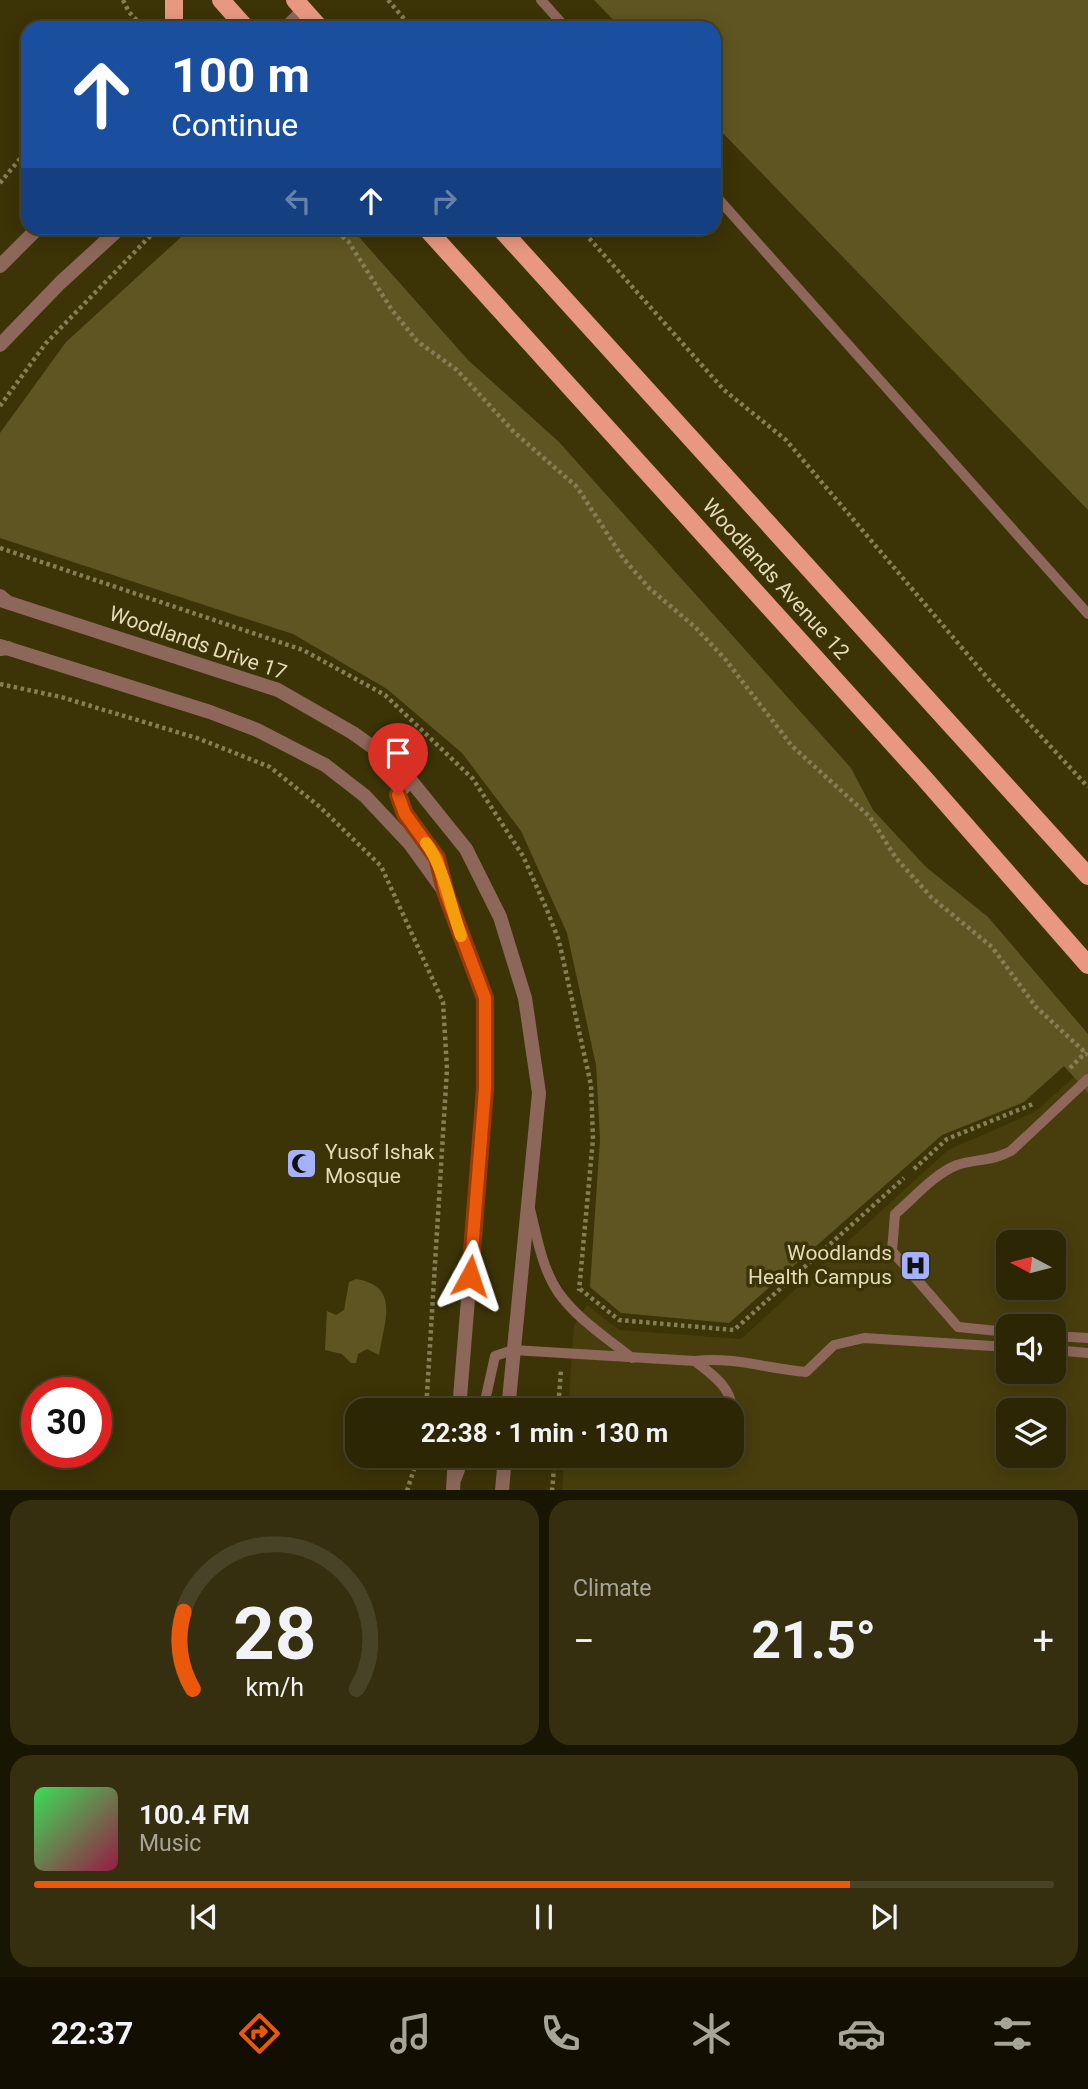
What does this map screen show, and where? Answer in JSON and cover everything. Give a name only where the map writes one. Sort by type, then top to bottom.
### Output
[{"type":"main road","points":[[174,0],[174,21]]},
{"type":"main road","points":[[221,0],[240,21]]},
{"type":"main road","points":[[300,5],[314,21]]},
{"type":"main road","name":"Woodlands Avenue 12","points":[[432,235],[924,778],[1088,965]]},
{"type":"main road","name":"Woodlands Avenue 12","points":[[506,235],[1088,876]]},
{"type":"street","points":[[290,21],[300,5]]},
{"type":"street","points":[[0,266],[31,235]]},
{"type":"street","points":[[0,345],[60,283],[112,235]]},
{"type":"street","name":"Woodlands Drive 17","points":[[2,599],[278,690],[353,733],[388,758],[412,782],[466,849],[500,918],[525,998],[539,1093],[509,1398]]},
{"type":"street","points":[[3,648],[209,712],[257,730],[325,765],[365,796],[410,844],[446,894],[485,998],[485,1089],[460,1398]]},
{"type":"street","points":[[453,1489],[454,1468]]},
{"type":"street","points":[[502,1490],[504,1468]]},
{"type":"lane","points":[[541,0],[560,21]]},
{"type":"lane","points":[[721,202],[1088,614]]},
{"type":"lane","points":[[412,782],[398,795],[405,814],[437,858],[446,894]]},
{"type":"lane","points":[[996,1331],[971,1330],[950,1321],[892,1251],[895,1214],[945,1171],[959,1164],[998,1159],[1011,1151],[1088,1079]]},
{"type":"lane","points":[[528,1200],[543,1259],[558,1292],[590,1326],[632,1358]]},
{"type":"lane","points":[[1066,1337],[1088,1338]]},
{"type":"lane","points":[[486,1398],[495,1356],[513,1350],[695,1361],[716,1358],[766,1369],[806,1372],[834,1345],[864,1338],[996,1347]]},
{"type":"lane","points":[[1066,1351],[1088,1353]]},
{"type":"lane","points":[[695,1361],[723,1384],[731,1398]]},
{"type":"lane","points":[[453,1489],[461,1468]]},
{"type":"path","points":[[123,0],[137,21]]},
{"type":"path","points":[[388,0],[406,21]]},
{"type":"path","points":[[0,183],[21,158]]},
{"type":"path","points":[[0,406],[46,342],[151,235]]},
{"type":"path","points":[[340,235],[348,241],[392,310],[417,341],[457,370],[514,432],[577,487],[623,558],[649,588],[718,651],[792,746],[870,817],[897,858],[932,898],[992,947],[1036,1007],[1087,1054],[1068,1070]]},
{"type":"path","points":[[586,235],[724,390],[786,440],[990,681],[1088,787]]},
{"type":"path","points":[[0,684],[61,696],[184,734],[270,767],[320,807],[381,866],[443,1002],[447,1069],[427,1398]]},
{"type":"path","points":[[580,1288],[619,1320],[734,1330],[947,1139],[1033,1104],[1042,1095]]},
{"type":"path","points":[[407,1490],[414,1468]]},
{"type":"path","points":[[552,1490],[554,1468]]},
{"type":"shaded area","points":[[594,0],[1088,0],[1088,510],[721,131],[721,21],[614,21]]},
{"type":"shaded area","points":[[183,235],[357,235],[468,360],[559,442],[851,768],[873,810],[926,867],[988,917],[1088,1034],[1088,1093],[1064,1066],[1024,1102],[942,1135],[729,1323],[621,1313],[590,1287],[600,1139],[596,1065],[567,933],[521,831],[462,753],[387,689],[293,634],[0,538],[0,433],[66,342]]},
{"type":"shaded area","name":"Woodlands Health Campus","points":[[1074,1077],[1088,1093],[1088,1490],[562,1490],[563,1468],[744,1468],[744,1398],[569,1398],[574,1326],[587,1305],[619,1330],[741,1339],[948,1150],[1035,1112]]},
{"type":"shaded area","points":[[356,1279],[379,1289],[384,1297],[386,1318],[379,1355],[367,1349],[358,1354],[356,1363],[351,1363],[342,1354],[325,1350],[327,1311],[336,1315],[344,1310],[349,1282]]},
{"type":"slow traffic","points":[[426,843],[437,858],[461,936]]},
{"type":"place","name":"Yusof Ishak Mosque","points":[[302,1164]]},
{"type":"place","name":"Woodlands Health Campus","points":[[915,1265]]},
{"type":"route","points":[[398,795],[405,814],[437,858],[446,894],[485,998],[485,1089],[470,1276]]}]
